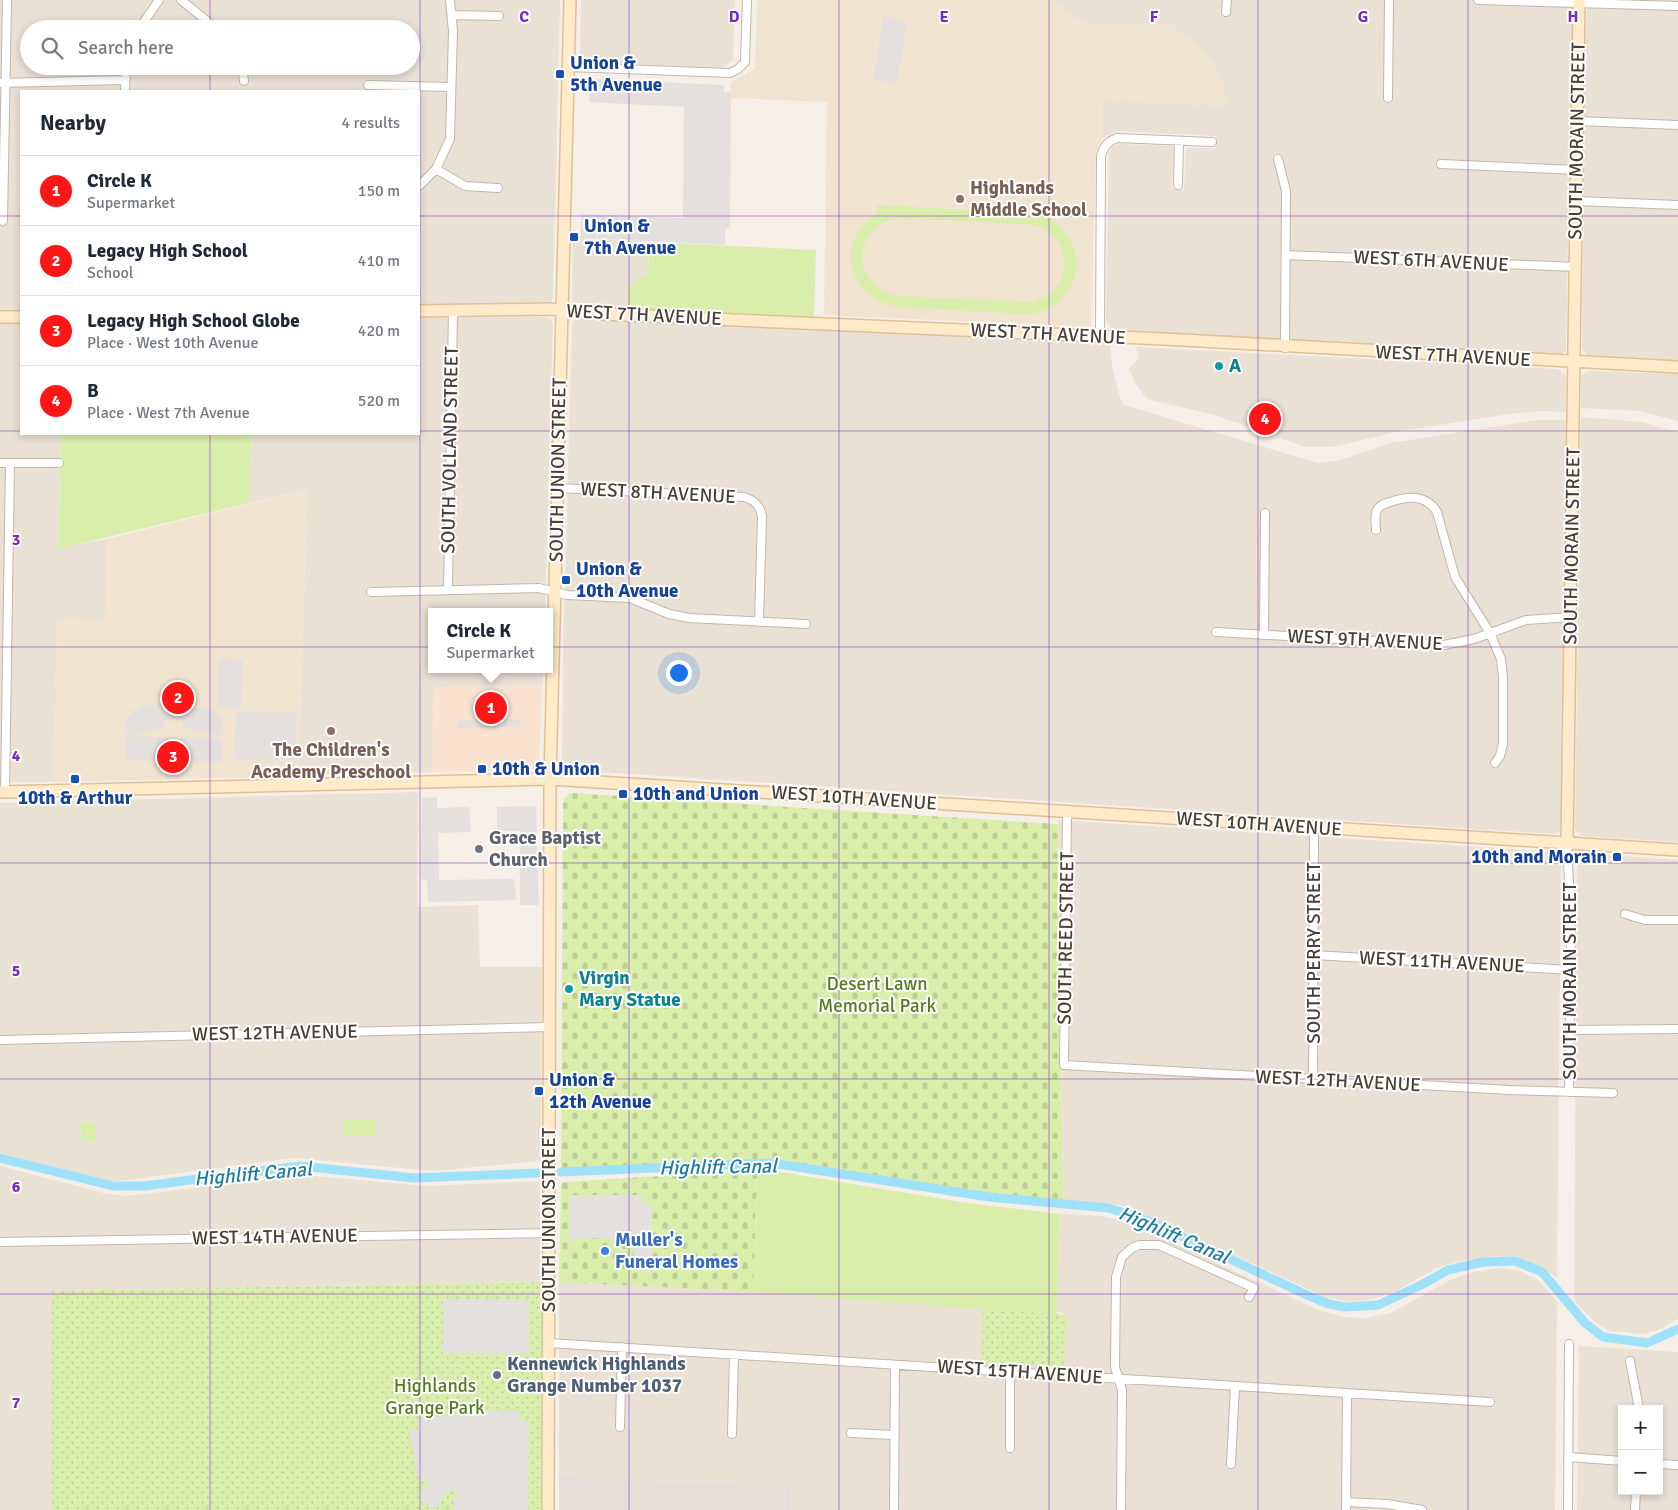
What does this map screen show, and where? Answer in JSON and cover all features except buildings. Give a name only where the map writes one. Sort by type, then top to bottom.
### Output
[{"type":"main road","name":"SOUTH UNION STREET","points":[[553,667],[570,0]]},
{"type":"main road","name":"SOUTH MORAIN STREET","points":[[1568,843],[1579,2]]},
{"type":"main road","name":"WEST 7TH AVENUE","points":[[420,311],[562,310],[601,314],[1100,337],[1678,367]]},
{"type":"main road","points":[[0,317],[20,316]]},
{"type":"main road","name":"SOUTH UNION STREET","points":[[548,1510],[550,779],[553,673]]},
{"type":"main road","name":"WEST 10TH AVENUE","points":[[3,792],[550,779],[1678,850]]},
{"type":"street","points":[[3,221],[3,83],[7,0]]},
{"type":"street","points":[[145,20],[159,0]]},
{"type":"street","points":[[181,0],[206,20]]},
{"type":"street","points":[[420,185],[436,169],[450,139],[452,15],[450,0]]},
{"type":"street","points":[[568,67],[726,74],[738,69],[745,62],[747,0]]},
{"type":"street","points":[[1226,12],[1227,0]]},
{"type":"street","points":[[1388,98],[1389,0]]},
{"type":"street","points":[[1478,0],[1678,6]]},
{"type":"street","points":[[452,15],[499,16]]},
{"type":"street","points":[[125,75],[125,90]]},
{"type":"street","points":[[243,75],[244,81]]},
{"type":"street","points":[[3,83],[125,80]]},
{"type":"street","points":[[368,85],[452,87]]},
{"type":"street","points":[[1578,121],[1678,125]]},
{"type":"street","points":[[1100,337],[1101,156],[1106,145],[1117,138],[1212,142]]},
{"type":"street","points":[[1178,141],[1178,185]]},
{"type":"street","points":[[1278,159],[1286,191],[1285,348]]},
{"type":"street","points":[[1442,164],[1578,170]]},
{"type":"street","points":[[436,169],[465,186],[498,188]]},
{"type":"street","points":[[1577,200],[1678,205]]},
{"type":"street","name":"WEST 6TH AVENUE","points":[[1286,255],[1576,268]]},
{"type":"street","name":"SOUTH VOLLAND STREET","points":[[448,590],[453,311]]},
{"type":"street","points":[[0,463],[59,463]]},
{"type":"street","points":[[3,792],[10,463]]},
{"type":"street","name":"WEST 8TH AVENUE","points":[[558,488],[744,497],[757,504],[762,516],[759,622]]},
{"type":"street","points":[[1376,530],[1376,511],[1383,504],[1411,497],[1423,499],[1433,506],[1437,512],[1455,577],[1490,633],[1501,659],[1503,677],[1503,744],[1500,756],[1495,763]]},
{"type":"street","points":[[1264,635],[1265,512]]},
{"type":"street","points":[[0,558],[9,558]]},
{"type":"street","points":[[371,592],[539,588],[567,595],[630,598],[669,614],[689,618],[806,624]]},
{"type":"street","name":"WEST 9TH AVENUE","points":[[1216,632],[1444,644],[1459,643],[1526,620],[1542,617],[1571,617]]},
{"type":"street","name":"SOUTH REED STREET","points":[[1064,1065],[1067,812]]},
{"type":"street","name":"SOUTH PERRY STREET","points":[[1313,1080],[1314,827]]},
{"type":"street","name":"SOUTH MORAIN STREET","points":[[1568,843],[1570,1092]]},
{"type":"street","points":[[1625,914],[1645,920],[1678,920]]},
{"type":"street","name":"WEST 11TH AVENUE","points":[[1314,955],[1570,970]]},
{"type":"street","name":"WEST 12TH AVENUE","points":[[0,1040],[550,1027]]},
{"type":"street","points":[[1570,1030],[1678,1029]]},
{"type":"street","name":"WEST 12TH AVENUE","points":[[1064,1065],[1313,1080],[1613,1093]]},
{"type":"street","name":"WEST 14TH AVENUE","points":[[0,1242],[550,1233]]},
{"type":"street","points":[[1121,1510],[1122,1390],[1115,1367],[1116,1277],[1122,1257],[1132,1248],[1146,1244],[1164,1246],[1254,1288],[1249,1297]]},
{"type":"street","name":"WEST 15TH AVENUE","points":[[549,1343],[1490,1402]]},
{"type":"street","points":[[1568,1510],[1569,1344]]},
{"type":"street","points":[[620,1427],[622,1347]]},
{"type":"street","points":[[732,1434],[734,1354]]},
{"type":"street","points":[[1630,1361],[1638,1405]]},
{"type":"street","points":[[894,1510],[895,1364]]},
{"type":"street","points":[[1010,1372],[1010,1448]]},
{"type":"street","points":[[1231,1464],[1235,1386]]},
{"type":"street","points":[[1347,1393],[1346,1506],[1387,1504],[1422,1510]]},
{"type":"street","points":[[851,1433],[894,1435]]},
{"type":"street","points":[[1569,1457],[1618,1461]]},
{"type":"street","points":[[1663,1464],[1678,1465]]},
{"type":"street","points":[[1635,1510],[1636,1495]]},
{"type":"shaded area","points":[[0,0],[560,0],[553,297],[551,302],[464,308],[420,308],[420,90],[20,90],[20,311],[0,312]]},
{"type":"shaded area","points":[[581,0],[735,0],[733,60],[723,68],[587,62],[580,54]]},
{"type":"shaded area","name":"Highlands Middle School","points":[[757,0],[1052,0],[1074,18],[1091,23],[1177,23],[1174,32],[1192,39],[1214,63],[1224,88],[1227,106],[1103,100],[1103,138],[1096,150],[1091,327],[824,315],[827,102],[731,98],[731,82],[755,69]]},
{"type":"shaded area","points":[[1052,0],[1572,0],[1566,351],[1562,354],[1116,333],[1109,326],[1106,319],[1109,155],[1112,147],[1120,144],[1174,146],[1172,189],[1184,190],[1186,148],[1216,148],[1216,136],[1117,131],[1103,138],[1103,100],[1227,106],[1224,88],[1183,35],[1174,32],[1177,23],[1091,23],[1074,18]]},
{"type":"shaded area","points":[[1587,0],[1678,0],[1678,361],[1587,355],[1582,349],[1583,126]]},
{"type":"shaded area","points":[[883,17],[907,21],[897,83],[874,80]]},
{"type":"shaded area","points":[[590,79],[724,85],[724,92],[731,92],[730,228],[725,228],[725,245],[580,238],[582,214],[683,218],[684,107],[589,102]]},
{"type":"shaded area","points":[[573,238],[649,242],[648,278],[636,285],[628,284],[627,310],[579,307],[574,304],[572,301]]},
{"type":"shaded area","points":[[544,317],[550,319],[553,323],[545,608],[428,608],[428,673],[543,673],[542,685],[434,687],[432,772],[298,776],[308,489],[249,503],[251,435],[420,435],[420,318]]},
{"type":"shaded area","points":[[580,317],[1110,344],[1112,367],[1120,398],[1124,405],[1318,463],[1340,460],[1391,443],[1537,420],[1566,420],[1561,829],[1558,833],[1554,834],[568,770],[564,768],[562,764],[563,656],[572,322]]},
{"type":"shaded area","points":[[0,322],[20,322],[20,435],[61,435],[58,548],[107,539],[106,619],[57,619],[53,782],[0,783]]},
{"type":"shaded area","points":[[1136,347],[1558,369],[1566,375],[1566,412],[1539,411],[1510,414],[1400,431],[1332,447],[1305,447],[1218,416],[1147,399],[1135,383],[1129,369],[1139,358]]},
{"type":"shaded area","points":[[1588,371],[1678,374],[1678,421],[1639,411],[1581,408],[1581,376]]},
{"type":"shaded area","points":[[1581,417],[1641,422],[1678,432],[1678,842],[1581,836],[1575,829]]},
{"type":"shaded area","points":[[308,489],[298,776],[53,782],[57,618],[106,619],[107,539]]},
{"type":"shaded area","points":[[219,658],[243,660],[241,708],[218,707]]},
{"type":"shaded area","points":[[542,685],[539,762],[536,767],[531,770],[432,772],[434,687]]},
{"type":"shaded area","points":[[158,704],[190,705],[217,712],[216,717],[222,718],[223,730],[219,736],[183,727],[183,720],[164,720],[164,727],[128,736],[125,729],[126,716],[132,716],[132,710]]},
{"type":"shaded area","points":[[236,712],[297,713],[295,759],[235,759]]},
{"type":"shaded area","points":[[520,719],[520,727],[457,728],[457,721]]},
{"type":"shaded area","points":[[126,737],[166,737],[166,745],[181,745],[181,738],[221,739],[221,762],[181,761],[180,755],[166,754],[166,761],[125,760]]},
{"type":"shaded area","points":[[418,792],[417,907],[478,905],[480,967],[542,967],[541,1161],[432,1171],[294,1158],[119,1181],[105,1181],[0,1153],[0,803]]},
{"type":"shaded area","points":[[437,797],[437,808],[469,807],[471,832],[438,833],[439,880],[514,879],[516,900],[428,902],[427,880],[421,879],[422,798]]},
{"type":"shaded area","points":[[536,806],[539,905],[520,905],[520,831],[497,831],[497,807]]},
{"type":"shaded area","points":[[1058,820],[1557,852],[1561,855],[1557,1278],[1541,1267],[1518,1259],[1497,1256],[1455,1262],[1437,1268],[1393,1293],[1369,1300],[1348,1301],[1325,1297],[1130,1207],[1108,1203],[1063,1203]]},
{"type":"shaded area","points":[[1582,853],[1678,860],[1678,1319],[1656,1331],[1643,1334],[1610,1331],[1596,1323],[1574,1300],[1577,859]]},
{"type":"shaded area","points":[[0,1166],[107,1194],[126,1196],[304,1175],[425,1186],[540,1181],[540,1282],[52,1291],[52,1510],[0,1510]]},
{"type":"shaded area","points":[[570,1195],[642,1195],[642,1202],[652,1205],[651,1274],[633,1269],[634,1239],[579,1238],[569,1241]]},
{"type":"shaded area","points":[[1061,1214],[1103,1216],[1134,1225],[1319,1310],[1343,1317],[1365,1318],[1390,1313],[1452,1279],[1474,1272],[1501,1268],[1520,1271],[1538,1280],[1557,1301],[1555,1510],[790,1510],[789,1488],[559,1476],[559,1282],[795,1294],[1065,1315],[1057,1311]]},
{"type":"shaded area","points":[[443,1299],[529,1300],[529,1354],[443,1353]]},
{"type":"shaded area","points":[[1579,1346],[1678,1352],[1678,1510],[1577,1510]]},
{"type":"shaded area","points":[[519,1410],[519,1420],[529,1421],[528,1510],[454,1510],[453,1501],[457,1496],[456,1491],[446,1493],[438,1507],[431,1508],[423,1504],[420,1494],[427,1485],[426,1481],[419,1482],[409,1431],[418,1429],[417,1419],[485,1411]]},
{"type":"shaded area","points":[[559,1476],[790,1488],[790,1510],[559,1510]]},
{"type":"green space","points":[[877,205],[1053,214],[1052,220],[1068,236],[1074,248],[1076,270],[1072,284],[1054,306],[1041,312],[1029,314],[899,307],[882,302],[868,293],[858,282],[852,268],[851,253],[855,239],[863,225],[877,213]],"holes":[[[897,218],[1027,224],[1043,229],[1055,238],[1062,250],[1064,263],[1062,276],[1056,287],[1045,297],[1029,302],[900,296],[884,291],[873,282],[866,271],[863,258],[865,245],[871,233],[882,224]]]},
{"type":"green space","points":[[649,242],[816,250],[814,318],[627,310],[628,284],[636,284],[636,277],[648,277]]},
{"type":"green space","points":[[61,435],[251,435],[249,503],[58,549]]},
{"type":"green space","name":"Desert Lawn Memorial Park","points":[[570,793],[1058,824],[1063,1203],[768,1164],[561,1173],[563,800]]},
{"type":"green space","points":[[344,1119],[376,1119],[376,1136],[344,1135]]},
{"type":"green space","points":[[79,1123],[95,1123],[97,1141],[82,1141],[82,1131],[79,1130]]},
{"type":"green space","points":[[757,1171],[786,1173],[967,1203],[1061,1214],[1057,1315],[753,1292]]},
{"type":"green space","points":[[757,1171],[753,1292],[559,1282],[561,1182]]},
{"type":"green space","name":"Highlands Grange Park","points":[[549,1282],[548,1510],[52,1510],[52,1291]]},
{"type":"green space","points":[[983,1309],[1067,1315],[1064,1367],[982,1362]]},
{"type":"waterway","name":"Highlift Canal","points":[[0,1158],[113,1186],[144,1186],[300,1166],[414,1178],[538,1173]]},
{"type":"waterway","name":"Highlift Canal","points":[[561,1172],[772,1163],[989,1197],[1109,1208],[1149,1221],[1309,1296],[1329,1304],[1345,1307],[1378,1305],[1448,1270],[1483,1262],[1515,1261],[1542,1272],[1585,1323],[1603,1337],[1647,1343],[1678,1329]]},
{"type":"place","name":"Union & 5th Avenue","points":[[560,74]]},
{"type":"place","name":"Highlands Middle School","points":[[960,199]]},
{"type":"place","name":"Union & 7th Avenue","points":[[574,237]]},
{"type":"place","name":"A","points":[[1219,366]]},
{"type":"place","name":"B","points":[[1265,419]]},
{"type":"place","name":"Union & 10th Avenue","points":[[566,580]]},
{"type":"place","name":"Legacy High School","points":[[178,698]]},
{"type":"place","name":"Circle K","points":[[491,708]]},
{"type":"place","name":"The Children's Academy Preschool","points":[[331,731]]},
{"type":"place","name":"Legacy High School Globe","points":[[173,757]]},
{"type":"place","name":"10th & Union","points":[[482,769]]},
{"type":"place","name":"10th & Arthur","points":[[75,779]]},
{"type":"place","name":"10th and Union","points":[[623,794]]},
{"type":"place","name":"Grace Baptist Church","points":[[479,849]]},
{"type":"place","name":"10th and Morain","points":[[1617,857]]},
{"type":"place","name":"Virgin Mary Statue","points":[[569,989]]},
{"type":"place","name":"Union & 12th Avenue","points":[[539,1091]]},
{"type":"place","name":"Muller's Funeral Homes","points":[[605,1251]]},
{"type":"place","name":"Kennewick Highlands Grange Number 1037","points":[[497,1375]]}]
